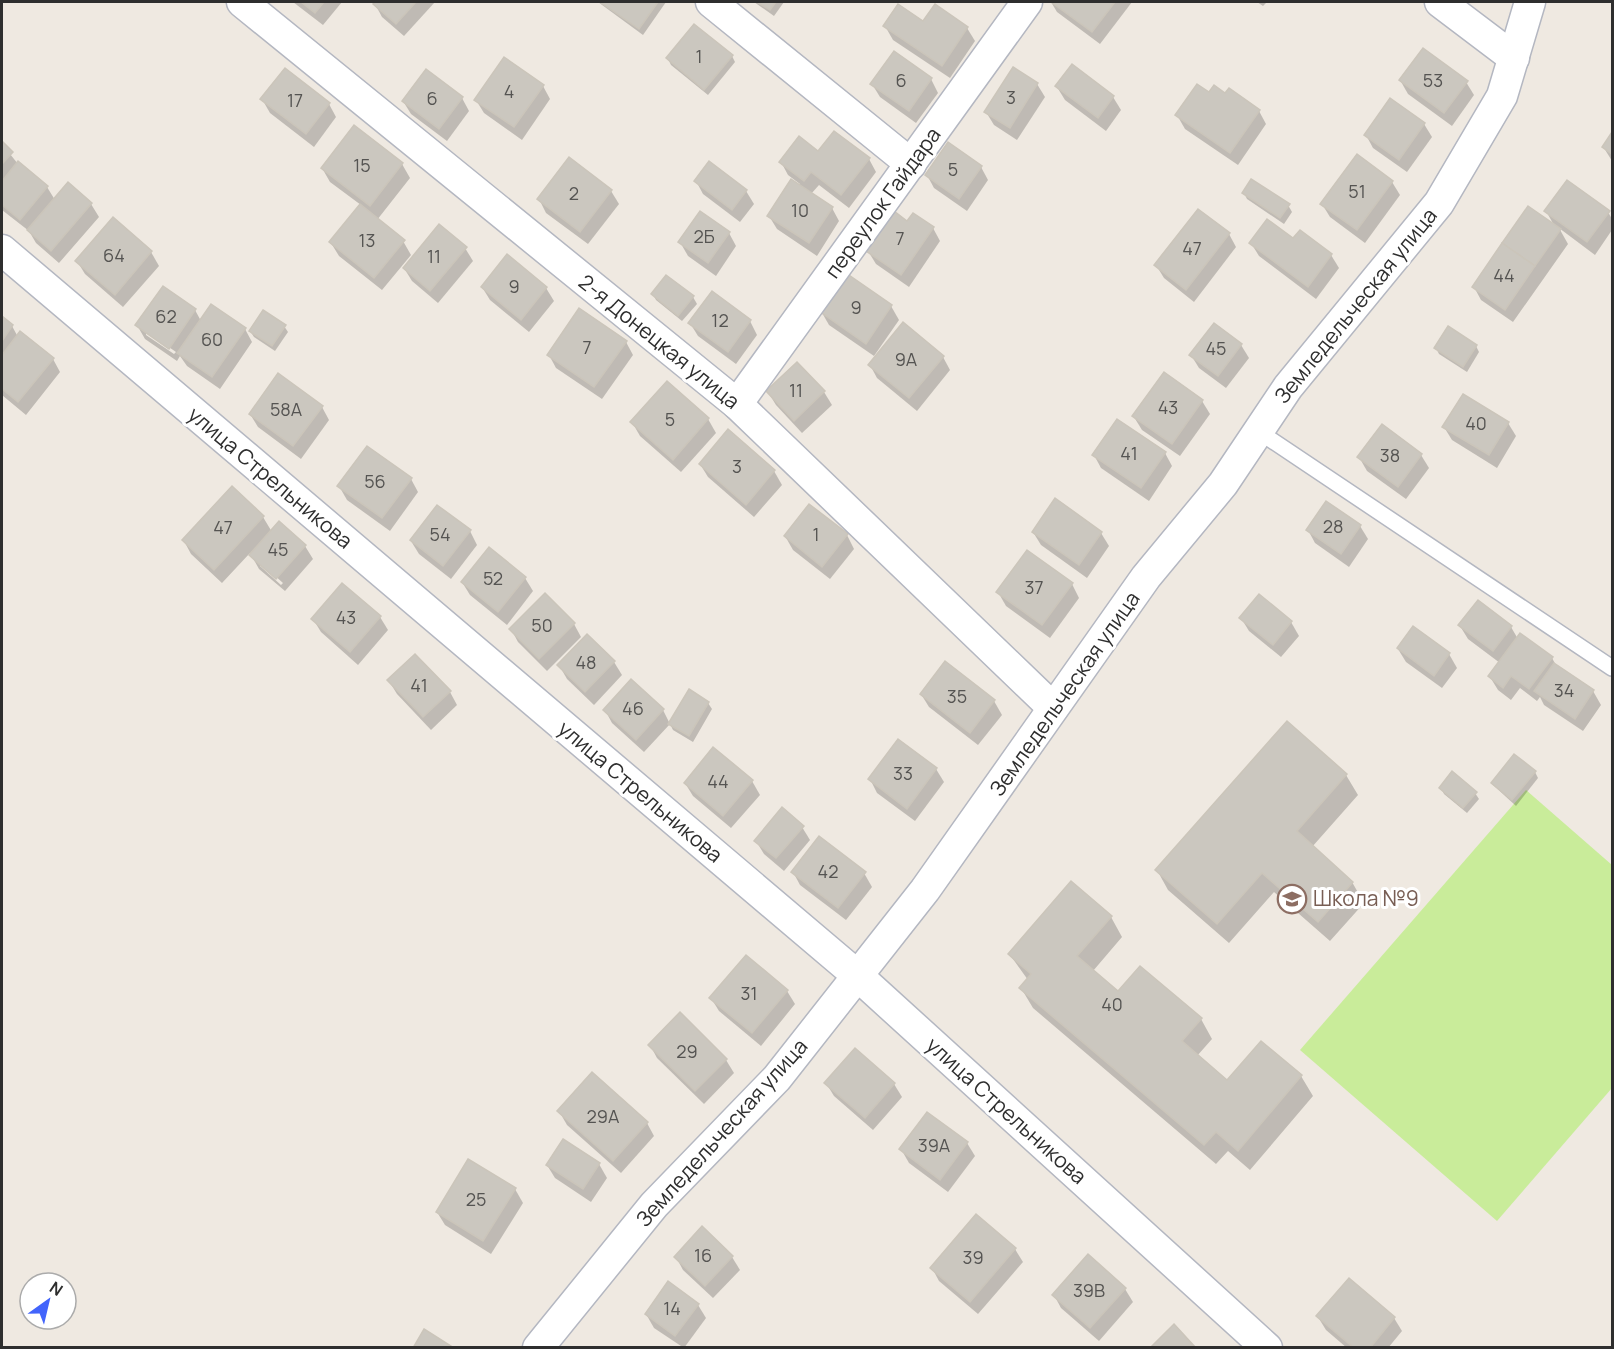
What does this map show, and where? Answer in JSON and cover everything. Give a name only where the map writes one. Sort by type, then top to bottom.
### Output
[{"type":"street","name":"2-я Донецкая улица","points":[[242,2],[737,404],[1053,708]]},
{"type":"street","points":[[711,2],[911,164]]},
{"type":"street","name":"переулок Гайдара","points":[[737,404],[1027,2]]},
{"type":"street","points":[[1440,2],[1514,58]]},
{"type":"street","name":"Земледельческая улица","points":[[538,1347],[654,1205],[777,1078],[858,976],[981,814],[1146,577],[1223,484],[1288,387],[1439,203],[1502,96],[1530,2]]},
{"type":"street","name":"улица Стрельникова","points":[[2,250],[858,976],[1267,1347]]},
{"type":"lane","points":[[1258,431],[1612,668]]},
{"type":"green space","points":[[1526,790],[1612,865],[1612,1088],[1497,1221],[1300,1050]]},
{"type":"building","points":[[301,2],[324,2],[315,13]]},
{"type":"building","points":[[375,2],[416,2],[396,24],[373,4]]},
{"type":"building","points":[[600,2],[658,2],[639,29]]},
{"type":"building","points":[[757,2],[776,2],[770,10]]},
{"type":"building","points":[[1051,2],[1115,2],[1092,32]]},
{"type":"building","points":[[898,4],[923,21],[935,4],[968,27],[942,66],[883,26]]},
{"type":"building","points":[[694,24],[733,55],[704,90],[666,58]]},
{"type":"building","points":[[1423,48],[1468,81],[1444,113],[1399,80]]},
{"type":"building","points":[[894,51],[932,78],[909,111],[870,84]]},
{"type":"building","points":[[504,57],[544,85],[514,127],[474,100]]},
{"type":"building","points":[[1072,64],[1114,96],[1098,118],[1055,86]]},
{"type":"building","points":[[1013,67],[1038,83],[1010,128],[984,112]]},
{"type":"building","points":[[285,68],[330,103],[306,134],[260,99]]},
{"type":"building","points":[[426,69],[463,97],[439,129],[402,101]]},
{"type":"building","points":[[1197,84],[1209,92],[1214,85],[1225,93],[1229,88],[1260,110],[1230,153],[1175,115]]},
{"type":"building","points":[[1390,98],[1425,123],[1399,160],[1364,135]]},
{"type":"building","points":[[354,125],[403,163],[370,206],[321,168]]},
{"type":"building","points":[[834,131],[870,158],[841,195],[811,172],[804,181],[779,162],[799,136],[818,151]]},
{"type":"building","points":[[1612,132],[1612,154],[1602,147]]},
{"type":"building","points":[[2,141],[13,152],[2,164]]},
{"type":"building","points":[[948,142],[982,166],[959,199],[925,175]]},
{"type":"building","points":[[1357,154],[1393,181],[1357,230],[1320,204]]},
{"type":"building","points":[[569,157],[612,190],[580,232],[537,199]]},
{"type":"building","points":[[18,161],[48,186],[20,220],[2,205],[2,181]]},
{"type":"building","points":[[709,161],[747,190],[732,210],[694,181]]},
{"type":"building","points":[[791,179],[833,207],[809,243],[767,216]]},
{"type":"building","points":[[1251,179],[1290,204],[1280,218],[1242,193]]},
{"type":"building","points":[[1567,180],[1610,211],[1587,242],[1544,211]]},
{"type":"building","points":[[68,182],[92,203],[51,251],[27,230]]},
{"type":"building","points":[[360,204],[405,240],[374,278],[329,242]]},
{"type":"building","points":[[1528,206],[1561,229],[1535,266],[1502,243]]},
{"type":"building","points":[[1198,209],[1230,233],[1186,290],[1154,265]]},
{"type":"building","points":[[700,211],[730,232],[708,263],[678,242]]},
{"type":"building","points":[[894,211],[907,221],[913,213],[934,227],[901,275],[866,251]]},
{"type":"building","points":[[113,217],[152,251],[115,295],[75,261]]},
{"type":"building","points":[[1267,219],[1293,238],[1300,230],[1332,254],[1308,287],[1249,243]]},
{"type":"building","points":[[439,224],[467,247],[430,291],[403,268]]},
{"type":"building","points":[[1502,243],[1535,266],[1505,310],[1472,287]]},
{"type":"building","points":[[507,254],[547,287],[521,320],[481,287]]},
{"type":"building","points":[[846,273],[892,305],[866,344],[819,311]]},
{"type":"building","points":[[666,275],[694,296],[678,316],[651,294]]},
{"type":"building","points":[[163,286],[196,309],[169,349],[135,325]]},
{"type":"building","points":[[712,291],[751,320],[728,352],[688,323]]},
{"type":"building","points":[[211,304],[246,328],[212,377],[177,353]]},
{"type":"building","points":[[579,308],[627,341],[594,387],[547,355]]},
{"type":"building","points":[[263,310],[286,325],[272,346],[249,331]]},
{"type":"building","points":[[2,316],[13,325],[2,341]]},
{"type":"building","points":[[903,322],[944,356],[909,398],[868,365]]},
{"type":"building","points":[[1214,323],[1242,344],[1218,376],[1189,355]]},
{"type":"building","points":[[1448,326],[1477,345],[1463,367],[1434,348]]},
{"type":"building","points":[[20,331],[54,358],[18,402],[2,389],[2,355]]},
{"type":"building","points":[[797,362],[825,391],[794,421],[766,391]]},
{"type":"building","points":[[1164,372],[1203,400],[1172,444],[1132,416]]},
{"type":"building","points":[[278,373],[323,406],[293,446],[249,414]]},
{"type":"building","points":[[667,381],[709,418],[673,460],[630,422]]},
{"type":"building","points":[[1463,394],[1509,422],[1489,455],[1442,427]]},
{"type":"building","points":[[1117,419],[1166,452],[1141,488],[1092,455]]},
{"type":"building","points":[[1382,424],[1422,454],[1398,487],[1357,457]]},
{"type":"building","points":[[728,429],[775,470],[746,505],[699,464]]},
{"type":"building","points":[[367,446],[412,478],[382,518],[337,486]]},
{"type":"building","points":[[232,486],[264,516],[214,570],[182,540]]},
{"type":"building","points":[[1055,498],[1102,532],[1079,565],[1032,532]]},
{"type":"building","points":[[1326,501],[1361,525],[1341,554],[1306,530]]},
{"type":"building","points":[[809,504],[848,534],[822,567],[784,536]]},
{"type":"building","points":[[437,505],[471,530],[443,566],[410,540]]},
{"type":"building","points":[[279,521],[306,545],[276,579],[249,555]]},
{"type":"building","points":[[489,547],[526,577],[498,612],[461,582]]},
{"type":"building","points":[[1027,550],[1073,583],[1042,625],[996,592]]},
{"type":"building","points":[[342,583],[381,616],[350,652],[311,619]]},
{"type":"building","points":[[545,593],[575,623],[539,659],[509,629]]},
{"type":"building","points":[[1259,594],[1292,621],[1273,645],[1239,618]]},
{"type":"building","points":[[1478,600],[1512,626],[1493,651],[1458,625]]},
{"type":"building","points":[[1413,626],[1450,653],[1434,676],[1397,648]]},
{"type":"building","points":[[1520,633],[1553,657],[1529,689],[1511,676],[1503,688],[1488,676]]},
{"type":"building","points":[[587,634],[615,661],[585,692],[557,665]]},
{"type":"building","points":[[415,654],[451,691],[423,717],[387,680]]},
{"type":"building","points":[[945,661],[995,700],[970,733],[920,694]]},
{"type":"building","points":[[1554,663],[1594,690],[1575,719],[1534,691]]},
{"type":"building","points":[[631,679],[664,709],[636,740],[603,710]]},
{"type":"building","points":[[689,689],[709,702],[689,736],[668,724]]},
{"type":"building","points":[[1287,721],[1347,774],[1297,831],[1353,882],[1318,922],[1262,873],[1217,924],[1155,870]]},
{"type":"building","points":[[898,739],[937,768],[907,809],[868,779]]},
{"type":"building","points":[[713,747],[753,780],[723,816],[684,783]]},
{"type":"building","points":[[1514,754],[1536,771],[1512,800],[1491,783]]},
{"type":"building","points":[[1452,771],[1477,792],[1463,808],[1439,788]]},
{"type":"building","points":[[782,807],[804,826],[776,858],[754,841]]},
{"type":"building","points":[[819,836],[866,872],[838,908],[791,872]]},
{"type":"building","points":[[1071,881],[1112,916],[1077,956],[1118,991],[1140,966],[1202,1018],[1182,1041],[1227,1080],[1261,1041],[1302,1075],[1238,1151],[1216,1132],[1204,1145],[1019,988],[1031,974],[1008,954]]},
{"type":"building","points":[[746,955],[788,990],[752,1033],[709,998]]},
{"type":"building","points":[[680,1012],[727,1059],[695,1091],[648,1045]]},
{"type":"building","points":[[855,1048],[895,1083],[865,1118],[824,1083]]},
{"type":"building","points":[[592,1072],[648,1122],[613,1161],[557,1111]]},
{"type":"building","points":[[927,1112],[968,1142],[940,1180],[899,1149]]},
{"type":"building","points":[[563,1139],[600,1163],[583,1189],[546,1165]]},
{"type":"building","points":[[468,1159],[516,1188],[483,1241],[436,1212]]},
{"type":"building","points":[[976,1214],[1016,1248],[970,1302],[930,1268]]},
{"type":"building","points":[[702,1226],[733,1256],[705,1286],[674,1257]]},
{"type":"building","points":[[1088,1254],[1126,1288],[1090,1328],[1052,1295]]},
{"type":"building","points":[[1349,1278],[1395,1317],[1370,1348],[1354,1348],[1316,1316]]},
{"type":"building","points":[[668,1281],[699,1304],[675,1336],[645,1314]]},
{"type":"building","points":[[1174,1324],[1196,1348],[1150,1348]]},
{"type":"building","points":[[424,1329],[454,1348],[413,1348]]},
{"type":"place","name":"Школа №9","points":[[1292,899]]}]
